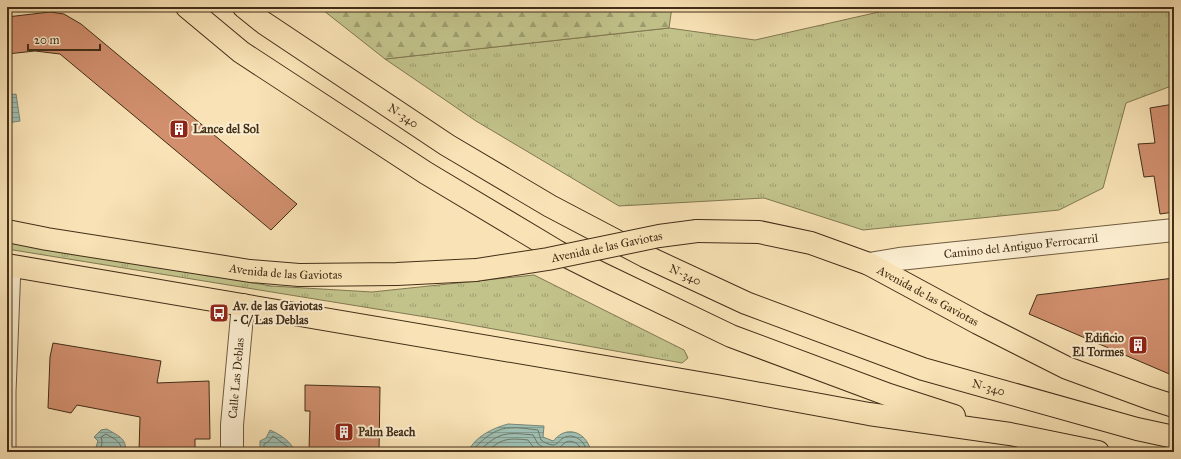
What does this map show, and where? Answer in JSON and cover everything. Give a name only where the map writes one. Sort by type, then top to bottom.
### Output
[{"type":"main road","points":[[187,7],[241,52],[426,173],[558,252],[731,336],[889,394],[1010,434]]},
{"type":"main road","name":"N-340","points":[[244,7],[264,23],[447,145],[550,206],[645,256],[746,303],[924,369],[1137,429],[1174,437]]},
{"type":"main road","name":"Avenida de las Gaviotas","points":[[7,231],[47,239],[250,271],[299,275],[397,274],[476,270],[548,259],[659,236],[697,231],[759,232],[811,242],[869,264],[978,323],[1067,368],[1174,406]]},
{"type":"main road","points":[[10,266],[717,386],[869,414],[1010,434],[1098,452]]},
{"type":"street","name":"Camino del Antiguo Ferrocarril","points":[[869,264],[907,258],[1174,230]]},
{"type":"street","name":"Calle Las Deblas","points":[[232,452],[232,425],[243,305]]},
{"type":"lane","points":[[8,452],[10,266]]},
{"type":"green space","points":[[319,7],[672,7],[669,28],[385,59]]},
{"type":"green space","points":[[901,7],[1174,7],[1174,85],[1126,103],[1103,188],[1059,210],[863,230],[764,198],[619,206],[476,121],[385,59],[669,28],[755,40]]},
{"type":"green space","points":[[7,240],[271,286],[372,292],[534,275],[684,350],[688,358],[682,363],[438,319],[7,249]]},
{"type":"water","points":[[16,94],[20,121],[7,123],[7,95]]},
{"type":"water","points":[[508,424],[544,426],[543,437],[553,441],[559,435],[572,432],[576,433],[586,440],[591,452],[468,452],[479,438],[496,428]]},
{"type":"water","points":[[107,429],[123,440],[125,443],[125,452],[97,452],[96,447],[98,441],[94,437],[101,430]]},
{"type":"water","points":[[270,430],[288,442],[293,448],[294,452],[260,452],[260,441],[266,438]]},
{"type":"building","name":"Lance del Sol","points":[[50,12],[64,14],[81,24],[297,204],[271,230],[60,54],[35,51],[7,54],[7,17]]},
{"type":"building","points":[[1174,104],[1174,212],[1160,214],[1154,176],[1144,177],[1138,144],[1155,143],[1150,108]]},
{"type":"building","name":"Edificio El Tormes","points":[[1174,278],[1174,376],[1029,314],[1037,295]]},
{"type":"building","points":[[53,343],[161,361],[157,383],[209,381],[210,439],[195,439],[195,452],[139,452],[140,417],[77,405],[71,413],[48,408],[50,357]]},
{"type":"building","name":"Palm Beach","points":[[305,385],[380,387],[379,452],[309,452],[310,411],[305,411]]},
{"type":"place","name":"Lance del Sol","points":[[179,129]]},
{"type":"place","name":"Av. de las Gaviotas - C/ Las Deblas","points":[[219,313]]},
{"type":"place","name":"Edificio El Tormes","points":[[1138,345]]},
{"type":"place","name":"Palm Beach","points":[[344,432]]}]
